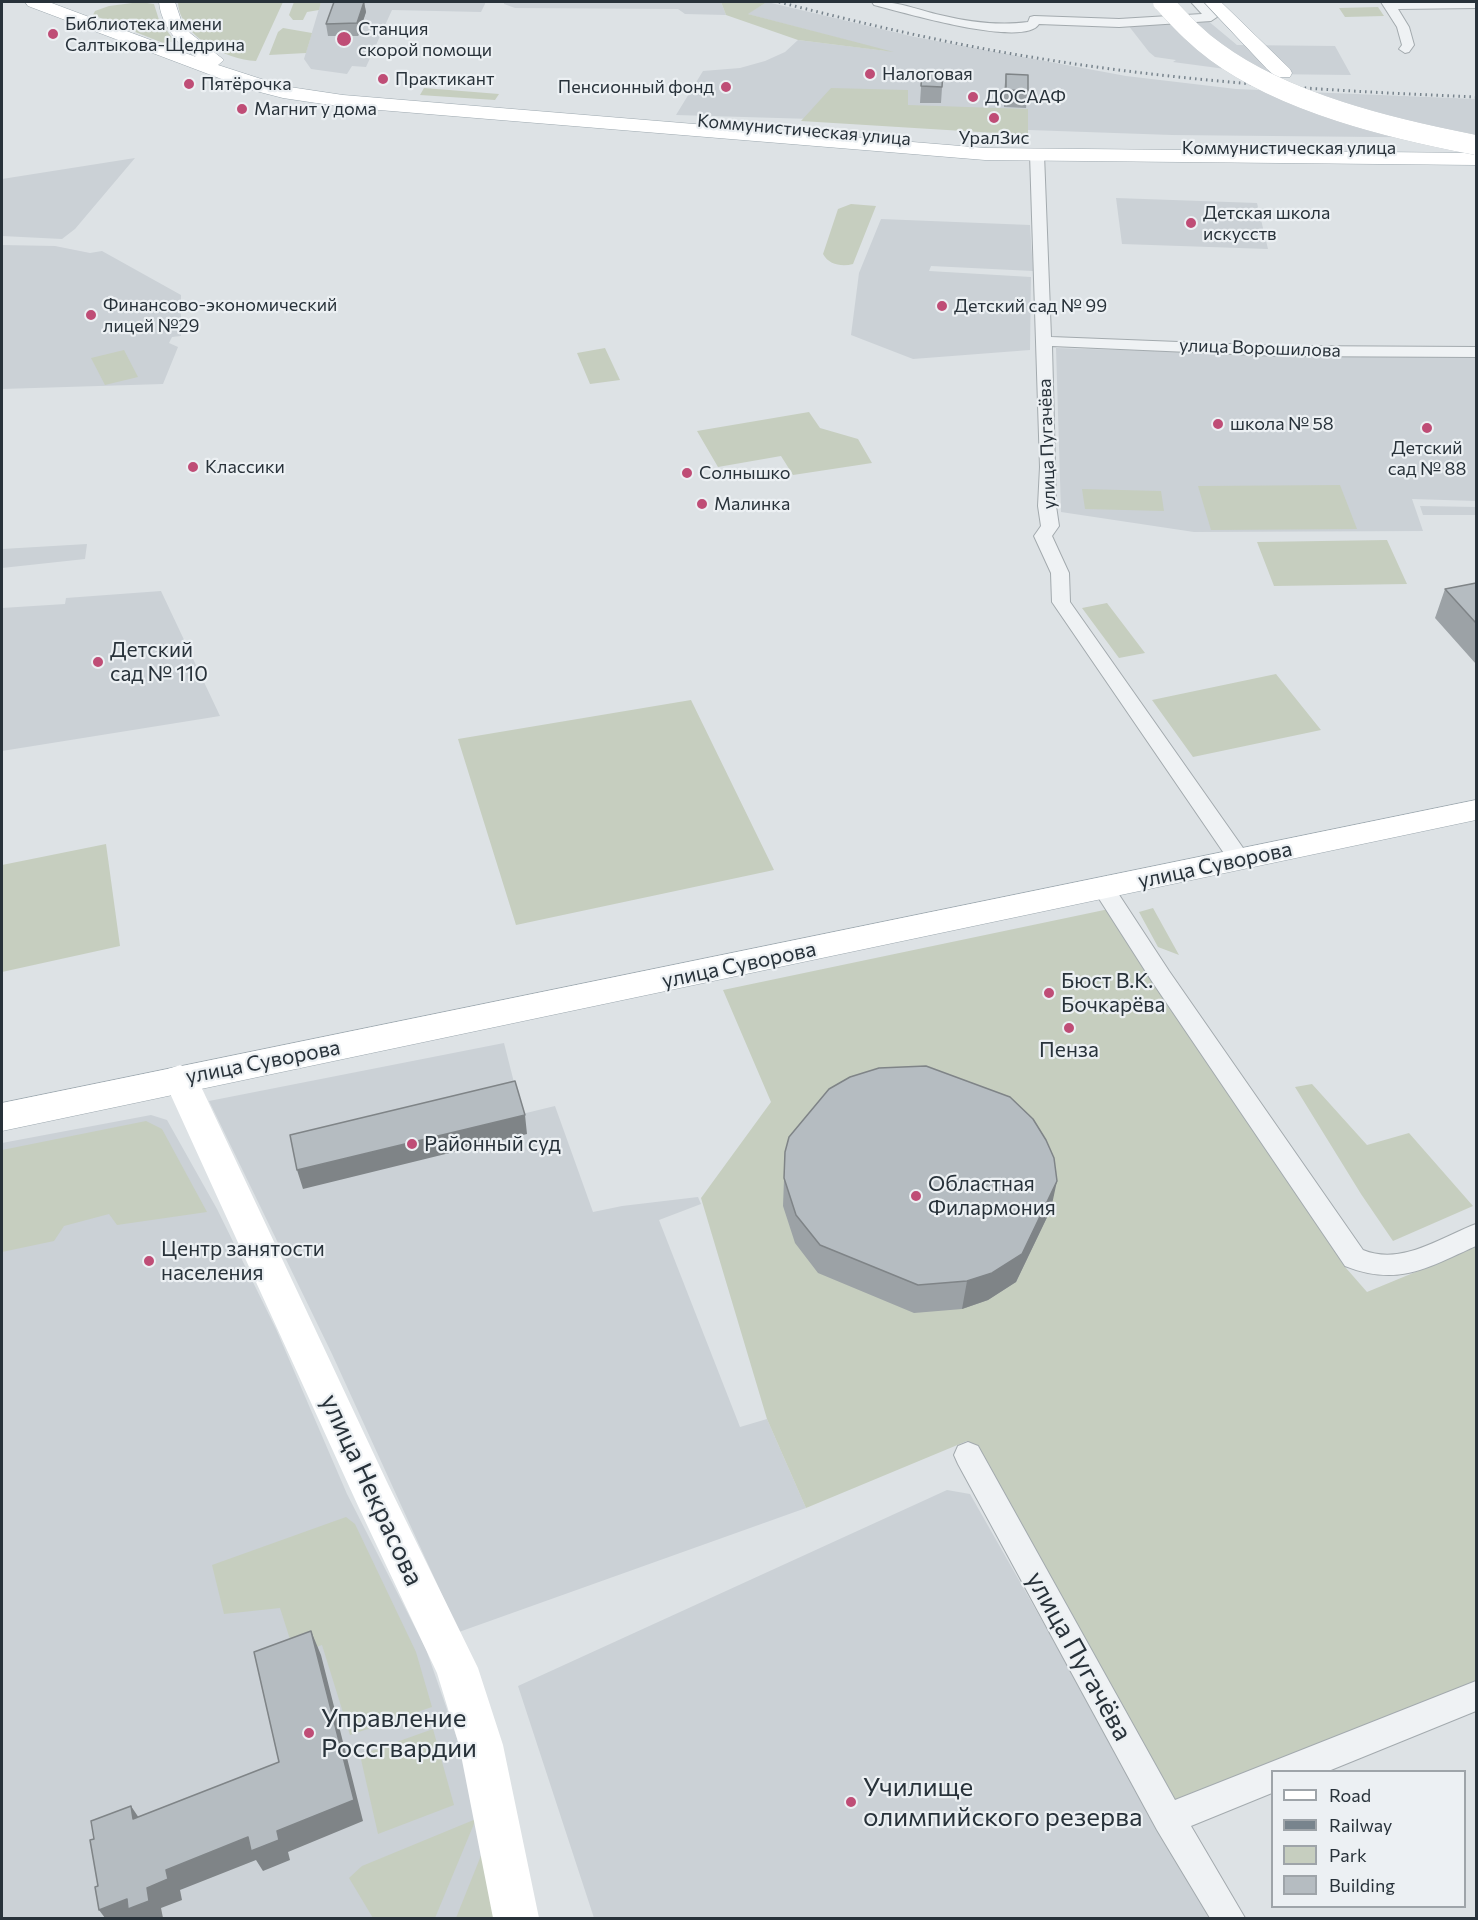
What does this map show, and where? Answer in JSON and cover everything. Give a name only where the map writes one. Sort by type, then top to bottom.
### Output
[{"type":"main road","name":"Коммунистическая улица","points":[[34,2],[242,80],[284,92],[353,102],[936,151],[1476,146]]},
{"type":"main road","points":[[53,2],[84,2]]},
{"type":"main road","name":"Коммунистическая улица","points":[[167,2],[173,22],[181,33],[207,56],[269,78],[315,89],[1037,150],[1476,159]]},
{"type":"main road","points":[[1162,2],[1206,44],[1263,79],[1365,119],[1476,146]]},
{"type":"main road","points":[[1191,2],[1232,41],[1283,73],[1377,109],[1476,133]]},
{"type":"main road","points":[[1212,2],[1244,33],[1261,55],[1283,73]]},
{"type":"main road","name":"улица Суворова","points":[[2,1117],[180,1078],[463,1022],[1476,810]]},
{"type":"main road","name":"улица Некрасова","points":[[180,1078],[373,1495],[457,1668],[481,1745],[516,1918]]},
{"type":"street","points":[[878,2],[983,28],[1008,29],[1033,25],[1034,20],[1119,23],[1211,17],[1197,2]]},
{"type":"street","points":[[1388,4],[1476,5]]},
{"type":"street","points":[[1388,4],[1399,19],[1407,38],[1408,45],[1405,49]]},
{"type":"street","name":"улица Пугачёва","points":[[1037,150],[1048,467],[1047,506],[1050,520],[1050,526],[1044,536],[1060,573],[1061,602],[1240,860]]},
{"type":"street","name":"улица Ворошилова","points":[[1043,341],[1280,351],[1476,352]]},
{"type":"street","points":[[1104,889],[1161,977],[1354,1258],[1366,1265],[1398,1267],[1476,1235]]},
{"type":"street","name":"улица Пугачёва","points":[[968,1455],[1168,1819],[1228,1918]]},
{"type":"street","points":[[1291,1770],[1476,1696]]},
{"type":"street","points":[[1168,1819],[1271,1777]]},
{"type":"shaded area","name":"Станция скорой помощи","points":[[321,2],[485,2],[485,4],[481,12],[392,10],[366,67],[352,66],[347,74],[311,69],[304,59]]},
{"type":"shaded area","points":[[504,2],[721,2],[726,15],[685,14],[678,9],[515,8]]},
{"type":"shaded area","points":[[767,2],[915,37],[1126,76],[1236,89],[1476,99],[1476,138],[1172,135],[972,128],[846,120],[676,115],[703,71],[740,68],[765,61],[785,52],[798,40],[887,51],[747,14]]},
{"type":"shaded area","points":[[1207,20],[1237,45],[1335,46],[1351,75],[1263,74],[1173,62],[1176,60],[1155,57],[1128,25]]},
{"type":"shaded area","points":[[135,158],[75,229],[62,239],[2,236],[2,179]]},
{"type":"shaded area","name":"Детская школа искусств","points":[[1116,198],[1257,203],[1268,249],[1122,244]]},
{"type":"shaded area","name":"Детский сад № 99","points":[[881,219],[1030,225],[1033,271],[931,266],[929,271],[1031,277],[1030,350],[913,359],[851,335],[859,273]]},
{"type":"shaded area","name":"Финансово-экономический лицей №29","points":[[2,245],[55,246],[90,253],[102,251],[181,295],[181,336],[172,337],[169,343],[178,347],[163,384],[2,389]]},
{"type":"shaded area","name":"школа № 58","points":[[1056,348],[1283,355],[1476,356],[1476,501],[1412,499],[1423,531],[1194,532],[1061,512]]},
{"type":"shaded area","points":[[1420,506],[1476,507],[1476,515],[1423,515]]},
{"type":"shaded area","points":[[87,544],[85,559],[2,568],[2,549]]},
{"type":"shaded area","name":"Детский сад № 110","points":[[161,591],[220,716],[2,751],[2,608],[65,604],[66,598]]},
{"type":"shaded area","points":[[504,1043],[522,1114],[555,1106],[593,1212],[622,1206],[698,1197],[701,1204],[659,1220],[740,1427],[767,1419],[806,1508],[459,1632],[332,1354],[209,1101]]},
{"type":"shaded area","points":[[151,1115],[167,1120],[217,1209],[276,1329],[347,1494],[426,1649],[490,1833],[505,1918],[2,1918],[2,1143]]},
{"type":"shaded area","name":"Училище олимпийского резерва","points":[[947,1490],[970,1494],[1211,1918],[594,1918],[518,1686]]},
{"type":"green space","points":[[140,2],[154,4],[159,20],[173,39],[172,42],[163,43],[93,15],[95,11],[109,6]]},
{"type":"green space","points":[[178,2],[283,2],[256,61],[231,56],[206,44],[186,25],[180,14]]},
{"type":"green space","points":[[294,2],[321,2],[319,10],[307,12],[303,20],[293,20],[289,15]]},
{"type":"green space","points":[[721,2],[767,2],[748,14],[894,52],[798,40],[726,15]]},
{"type":"green space","points":[[1378,7],[1384,16],[1345,17],[1339,8]]},
{"type":"green space","points":[[283,28],[312,33],[306,53],[269,55],[278,32]]},
{"type":"green space","points":[[424,88],[499,94],[495,100],[420,95]]},
{"type":"green space","points":[[831,88],[908,90],[908,105],[1028,109],[1028,135],[801,121]]},
{"type":"green space","points":[[851,204],[876,206],[853,264],[836,264],[829,261],[823,254],[838,209]]},
{"type":"green space","points":[[605,348],[620,380],[590,384],[577,353]]},
{"type":"green space","points":[[124,350],[138,377],[105,385],[91,358]]},
{"type":"green space","points":[[809,412],[820,428],[858,439],[872,463],[793,475],[781,456],[718,467],[697,431]]},
{"type":"green space","points":[[1340,485],[1357,529],[1211,530],[1198,486]]},
{"type":"green space","points":[[1082,489],[1161,491],[1164,511],[1085,509]]},
{"type":"green space","points":[[1387,540],[1407,584],[1274,586],[1257,542]]},
{"type":"green space","points":[[1107,603],[1145,653],[1119,658],[1082,608]]},
{"type":"green space","points":[[1276,674],[1321,730],[1193,757],[1152,700]]},
{"type":"green space","points":[[691,700],[774,870],[516,925],[458,739]]},
{"type":"green space","points":[[106,844],[120,946],[2,972],[2,865]]},
{"type":"green space","points":[[1153,908],[1179,955],[1158,947],[1139,912]]},
{"type":"green space","points":[[1109,909],[1346,1268],[1367,1292],[1476,1247],[1476,1688],[1178,1804],[967,1441],[806,1508],[767,1419],[701,1198],[771,1102],[723,990]]},
{"type":"green space","points":[[1312,1084],[1367,1145],[1409,1133],[1473,1206],[1393,1241],[1295,1087]]},
{"type":"green space","points":[[146,1121],[162,1129],[207,1212],[117,1225],[109,1214],[64,1226],[54,1241],[2,1252],[2,1150]]},
{"type":"green space","points":[[346,1517],[355,1524],[416,1652],[432,1707],[350,1735],[322,1645],[295,1655],[280,1608],[224,1614],[212,1565]]},
{"type":"green space","points":[[433,1729],[454,1805],[378,1834],[360,1755]]},
{"type":"green space","points":[[476,1819],[435,1918],[373,1918],[349,1878],[362,1866]]},
{"type":"green space","points":[[490,1833],[505,1918],[456,1918]]},
{"type":"building","points":[[334,2],[364,2],[357,23],[326,24]]},
{"type":"building","points":[[922,71],[943,72],[942,87],[921,86]]},
{"type":"building","points":[[1006,74],[1028,75],[1028,91],[1006,90]]},
{"type":"building","points":[[1476,583],[1476,623],[1445,589]]},
{"type":"building","name":"Областная Филармония","points":[[926,1066],[1010,1097],[1033,1119],[1046,1140],[1054,1158],[1057,1181],[1022,1254],[992,1273],[967,1281],[918,1285],[820,1245],[796,1215],[784,1178],[785,1152],[789,1137],[829,1089],[850,1077],[879,1068]]},
{"type":"building","points":[[515,1081],[525,1115],[297,1170],[290,1135]]},
{"type":"building","name":"Управление Россгвардии","points":[[311,1631],[354,1800],[277,1831],[279,1840],[251,1851],[248,1837],[166,1870],[168,1879],[147,1888],[149,1901],[128,1909],[127,1899],[99,1910],[95,1887],[98,1886],[90,1840],[94,1839],[91,1821],[131,1806],[133,1819],[279,1762],[254,1652]]},
{"type":"railway","points":[[779,2],[940,40],[1091,66],[1256,84],[1476,97]]},
{"type":"place","name":"Библиотека имени Салтыкова-Щедрина","points":[[53,34]]},
{"type":"place","name":"Станция скорой помощи","points":[[344,39]]},
{"type":"place","name":"Налоговая","points":[[870,74]]},
{"type":"place","name":"Практикант","points":[[383,79]]},
{"type":"place","name":"Пятёрочка","points":[[189,84]]},
{"type":"place","name":"Пенсионный фонд","points":[[726,87]]},
{"type":"place","name":"ДОСААФ","points":[[973,97]]},
{"type":"place","name":"Магнит у дома","points":[[242,109]]},
{"type":"place","name":"УралЗис","points":[[994,118]]},
{"type":"place","name":"Детская школа искусств","points":[[1191,223]]},
{"type":"place","name":"Детский сад № 99","points":[[942,306]]},
{"type":"place","name":"Финансово-экономический лицей №29","points":[[91,315]]},
{"type":"place","name":"школа № 58","points":[[1218,424]]},
{"type":"place","name":"Детский сад № 88","points":[[1427,428]]},
{"type":"place","name":"Классики","points":[[193,467]]},
{"type":"place","name":"Солнышко","points":[[687,473]]},
{"type":"place","name":"Малинка","points":[[702,504]]},
{"type":"place","name":"Детский сад № 110","points":[[98,662]]},
{"type":"place","name":"Бюст В.К. Бочкарёва","points":[[1049,993]]},
{"type":"place","name":"Пенза","points":[[1069,1028]]},
{"type":"place","name":"Районный суд","points":[[412,1144]]},
{"type":"place","name":"Областная Филармония","points":[[916,1196]]},
{"type":"place","name":"Центр занятости населения","points":[[149,1261]]},
{"type":"place","name":"Управление Россгвардии","points":[[309,1733]]},
{"type":"place","name":"Училище олимпийского резерва","points":[[851,1802]]}]
